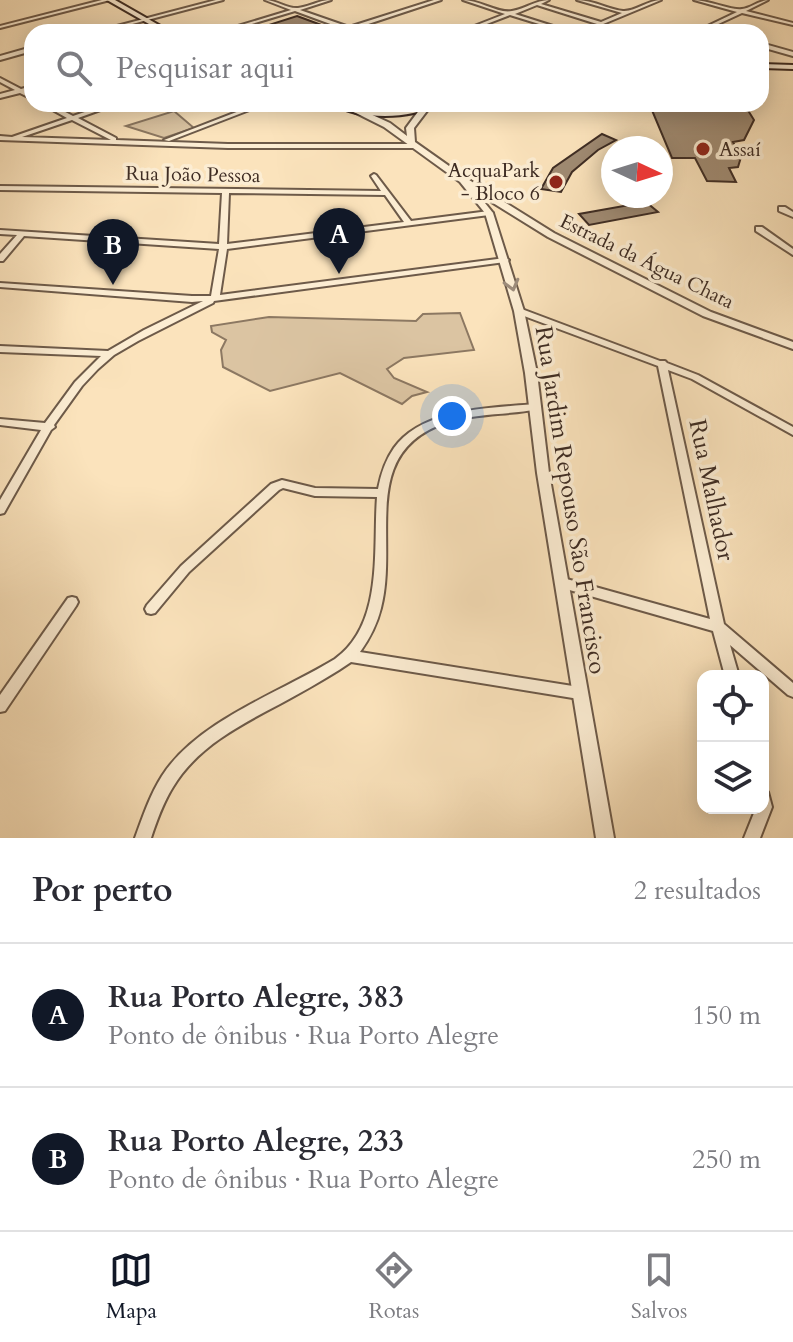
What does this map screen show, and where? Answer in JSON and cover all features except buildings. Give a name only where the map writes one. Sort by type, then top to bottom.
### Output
[{"type":"main road","points":[[109,0],[154,24]]},
{"type":"main road","points":[[769,66],[793,67]]},
{"type":"street","points":[[0,27],[109,0]]},
{"type":"street","points":[[126,24],[221,0]]},
{"type":"street","points":[[267,0],[335,24]]},
{"type":"street","points":[[247,24],[329,0]]},
{"type":"street","points":[[365,24],[439,0]]},
{"type":"street","points":[[465,0],[543,24]]},
{"type":"street","points":[[482,24],[547,0]]},
{"type":"street","points":[[579,0],[625,13]]},
{"type":"street","points":[[537,4],[600,23],[659,0]]},
{"type":"street","points":[[696,0],[793,24]]},
{"type":"street","points":[[715,24],[766,0]]},
{"type":"street","points":[[769,47],[793,54]]},
{"type":"street","points":[[0,58],[24,51]]},
{"type":"street","points":[[0,80],[24,93]]},
{"type":"street","points":[[0,96],[24,90]]},
{"type":"street","points":[[60,112],[120,141]]},
{"type":"street","points":[[9,138],[89,112]]},
{"type":"street","points":[[162,143],[241,112]]},
{"type":"street","name":"Estrada da Água Chata","points":[[362,112],[551,235],[707,314],[793,346]]},
{"type":"street","points":[[0,138],[228,146],[414,144],[410,128],[423,112]]},
{"type":"street","points":[[374,176],[409,223]]},
{"type":"street","name":"Rua Jardim Repouso São Francisco","points":[[463,180],[489,213],[519,311],[536,407],[543,473],[605,838]]},
{"type":"street","name":"Rua João Pessoa","points":[[0,188],[385,193]]},
{"type":"street","points":[[215,298],[223,247],[226,191]]},
{"type":"street","points":[[793,206],[782,209],[793,215]]},
{"type":"street","points":[[0,232],[223,247],[489,213]]},
{"type":"street","points":[[759,229],[793,253]]},
{"type":"street","points":[[0,259],[22,234]]},
{"type":"street","points":[[0,285],[215,298],[505,260]]},
{"type":"street","points":[[0,510],[70,396],[110,354],[215,298]]},
{"type":"street","points":[[519,311],[695,377],[793,431]]},
{"type":"street","points":[[0,349],[110,354]]},
{"type":"street","name":"Rua Malhador","points":[[662,363],[718,627],[730,670]]},
{"type":"street","points":[[143,838],[160,791],[173,768],[193,748],[350,656],[368,627],[378,591],[382,564],[381,493],[387,467],[398,449],[427,426],[469,414],[536,407]]},
{"type":"street","points":[[0,422],[50,427]]},
{"type":"street","points":[[151,609],[185,569],[275,487],[282,484],[315,492],[381,493]]},
{"type":"street","points":[[563,583],[718,627],[793,691]]},
{"type":"street","points":[[0,706],[72,602]]},
{"type":"street","points":[[350,656],[579,693]]},
{"type":"street","points":[[752,838],[761,814]]},
{"type":"shaded area","points":[[175,112],[194,128],[164,138],[126,126]]},
{"type":"shaded area","points":[[460,313],[474,350],[404,358],[387,369],[394,378],[427,392],[412,396],[402,404],[340,373],[270,391],[223,367],[221,350],[226,340],[212,332],[211,326],[269,317],[416,321],[423,314]]},
{"type":"place","name":"Assaí","points":[[703,149]]},
{"type":"place","name":"AcquaPark - Bloco 6","points":[[556,182]]},
{"type":"place","name":"Rua Porto Alegre, 383","points":[[339,274]]},
{"type":"place","name":"Rua Porto Alegre, 233","points":[[113,285]]}]
